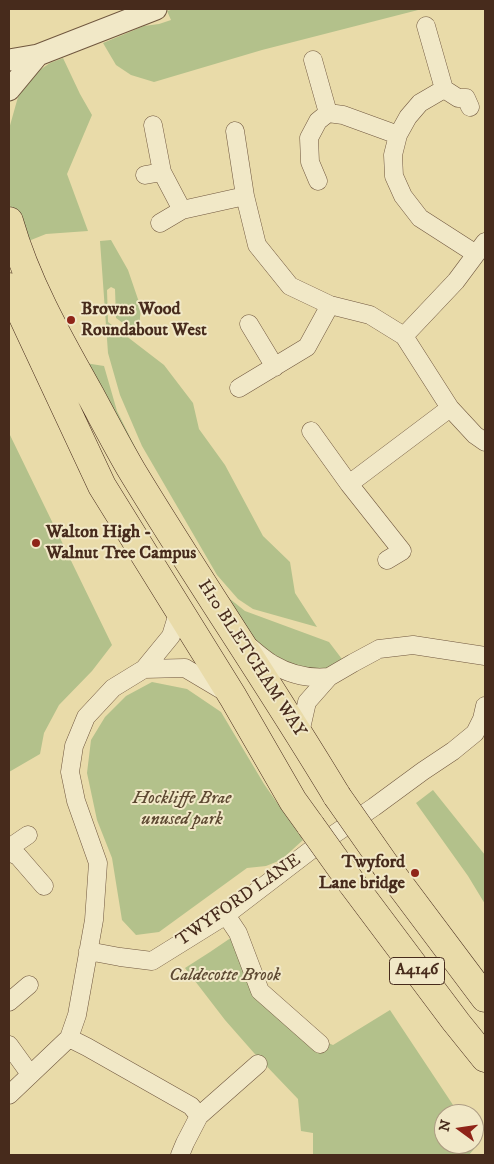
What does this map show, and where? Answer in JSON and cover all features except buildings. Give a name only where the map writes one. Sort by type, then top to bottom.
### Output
[{"type":"highway","name":"H10 BLETCHAM WAY","points":[[12,233],[18,289],[102,486],[233,697],[293,801],[351,882],[485,1058]]},
{"type":"highway","name":"H10 BLETCHAM WAY","points":[[18,289],[64,348],[131,469],[236,636],[300,733],[337,796],[386,866],[485,998]]},
{"type":"street","points":[[9,60],[38,55],[156,9]]},
{"type":"street","points":[[426,26],[444,90],[458,98],[466,98],[470,107]]},
{"type":"street","points":[[9,90],[38,55]]},
{"type":"street","points":[[313,60],[328,113]]},
{"type":"street","points":[[404,336],[456,281],[481,248],[420,218],[403,196],[394,176],[393,154],[398,135],[408,117],[420,103],[444,90]]},
{"type":"street","points":[[318,181],[310,162],[309,138],[318,121],[328,113],[343,115],[398,135]]},
{"type":"street","points":[[153,125],[153,173],[182,210]]},
{"type":"street","points":[[235,131],[245,196],[257,245],[290,286],[330,305],[370,315],[404,336],[450,408],[485,442]]},
{"type":"street","points":[[160,224],[182,210],[245,196]]},
{"type":"street","points":[[239,388],[307,347],[330,305]]},
{"type":"street","points":[[250,324],[275,367]]},
{"type":"street","points":[[349,484],[450,408]]},
{"type":"street","points":[[310,431],[403,555]]},
{"type":"street","points":[[9,1095],[69,1038],[77,1015],[94,920],[98,863],[76,801],[70,772],[74,746],[86,717],[112,688],[144,669],[171,636],[178,610]]},
{"type":"street","points":[[236,636],[272,664],[296,674],[316,678],[329,677]]},
{"type":"street","points":[[300,733],[307,702],[329,677],[379,649],[413,645],[485,656]]},
{"type":"street","points":[[144,669],[184,668],[233,697]]},
{"type":"street","name":"TWYFORD LANE","points":[[88,951],[152,961],[226,915],[311,850],[453,751],[475,733],[482,720],[485,706]]},
{"type":"street","points":[[9,848],[28,835]]},
{"type":"street","points":[[9,852],[18,856],[44,886]]},
{"type":"street","points":[[226,915],[238,933],[260,991],[320,1044]]},
{"type":"street","points":[[9,1002],[29,985]]},
{"type":"street","points":[[69,1038],[191,1106],[199,1116]]},
{"type":"street","points":[[9,1045],[30,1074]]},
{"type":"street","points":[[180,1155],[199,1116],[258,1064]]},
{"type":"green space","points":[[174,9],[422,9],[262,50],[154,82],[131,75],[116,65],[103,43],[144,26],[171,20],[167,11]]},
{"type":"green space","points":[[63,58],[92,115],[67,174],[88,231],[46,234],[21,244],[10,205],[9,129],[18,97],[31,76],[50,63]]},
{"type":"green space","points":[[111,240],[128,270],[141,308],[139,327],[131,329],[116,318],[115,289],[111,287],[107,290],[108,322],[164,365],[193,403],[199,429],[225,465],[263,536],[290,562],[295,593],[317,627],[253,609],[238,599],[217,575],[142,446],[120,395],[108,353],[100,241]]},
{"type":"green space","points":[[85,363],[104,366],[117,411],[141,459]]},
{"type":"green space","name":"Walton High - Walnut Tree Campus","points":[[9,433],[112,645],[92,671],[59,705],[44,733],[40,754],[9,772]]},
{"type":"green space","points":[[166,502],[210,576],[230,599],[245,611],[329,642],[345,663],[333,670],[279,666],[242,632]]},
{"type":"green space","name":"Hockliffe Brae unused park","points":[[152,682],[187,689],[221,712],[264,784],[303,840],[281,860],[266,866],[247,868],[159,932],[136,935],[122,920],[112,858],[97,820],[87,773],[91,740],[105,717],[126,696]]},
{"type":"green space","points":[[433,790],[485,855],[485,904],[468,876],[416,803]]},
{"type":"green space","name":"Caldecotte Brook","points":[[238,933],[260,991],[323,1041],[333,1045],[390,1010],[452,1104],[434,1104],[434,1154],[470,1154],[313,1155],[313,1133],[301,1131],[298,1099],[225,1020],[185,968]]},
{"type":"place","name":"Browns Wood Roundabout West","points":[[71,320]]},
{"type":"place","name":"Walton High - Walnut Tree Campus","points":[[36,543]]},
{"type":"place","name":"Twyford Lane bridge","points":[[415,873]]}]
